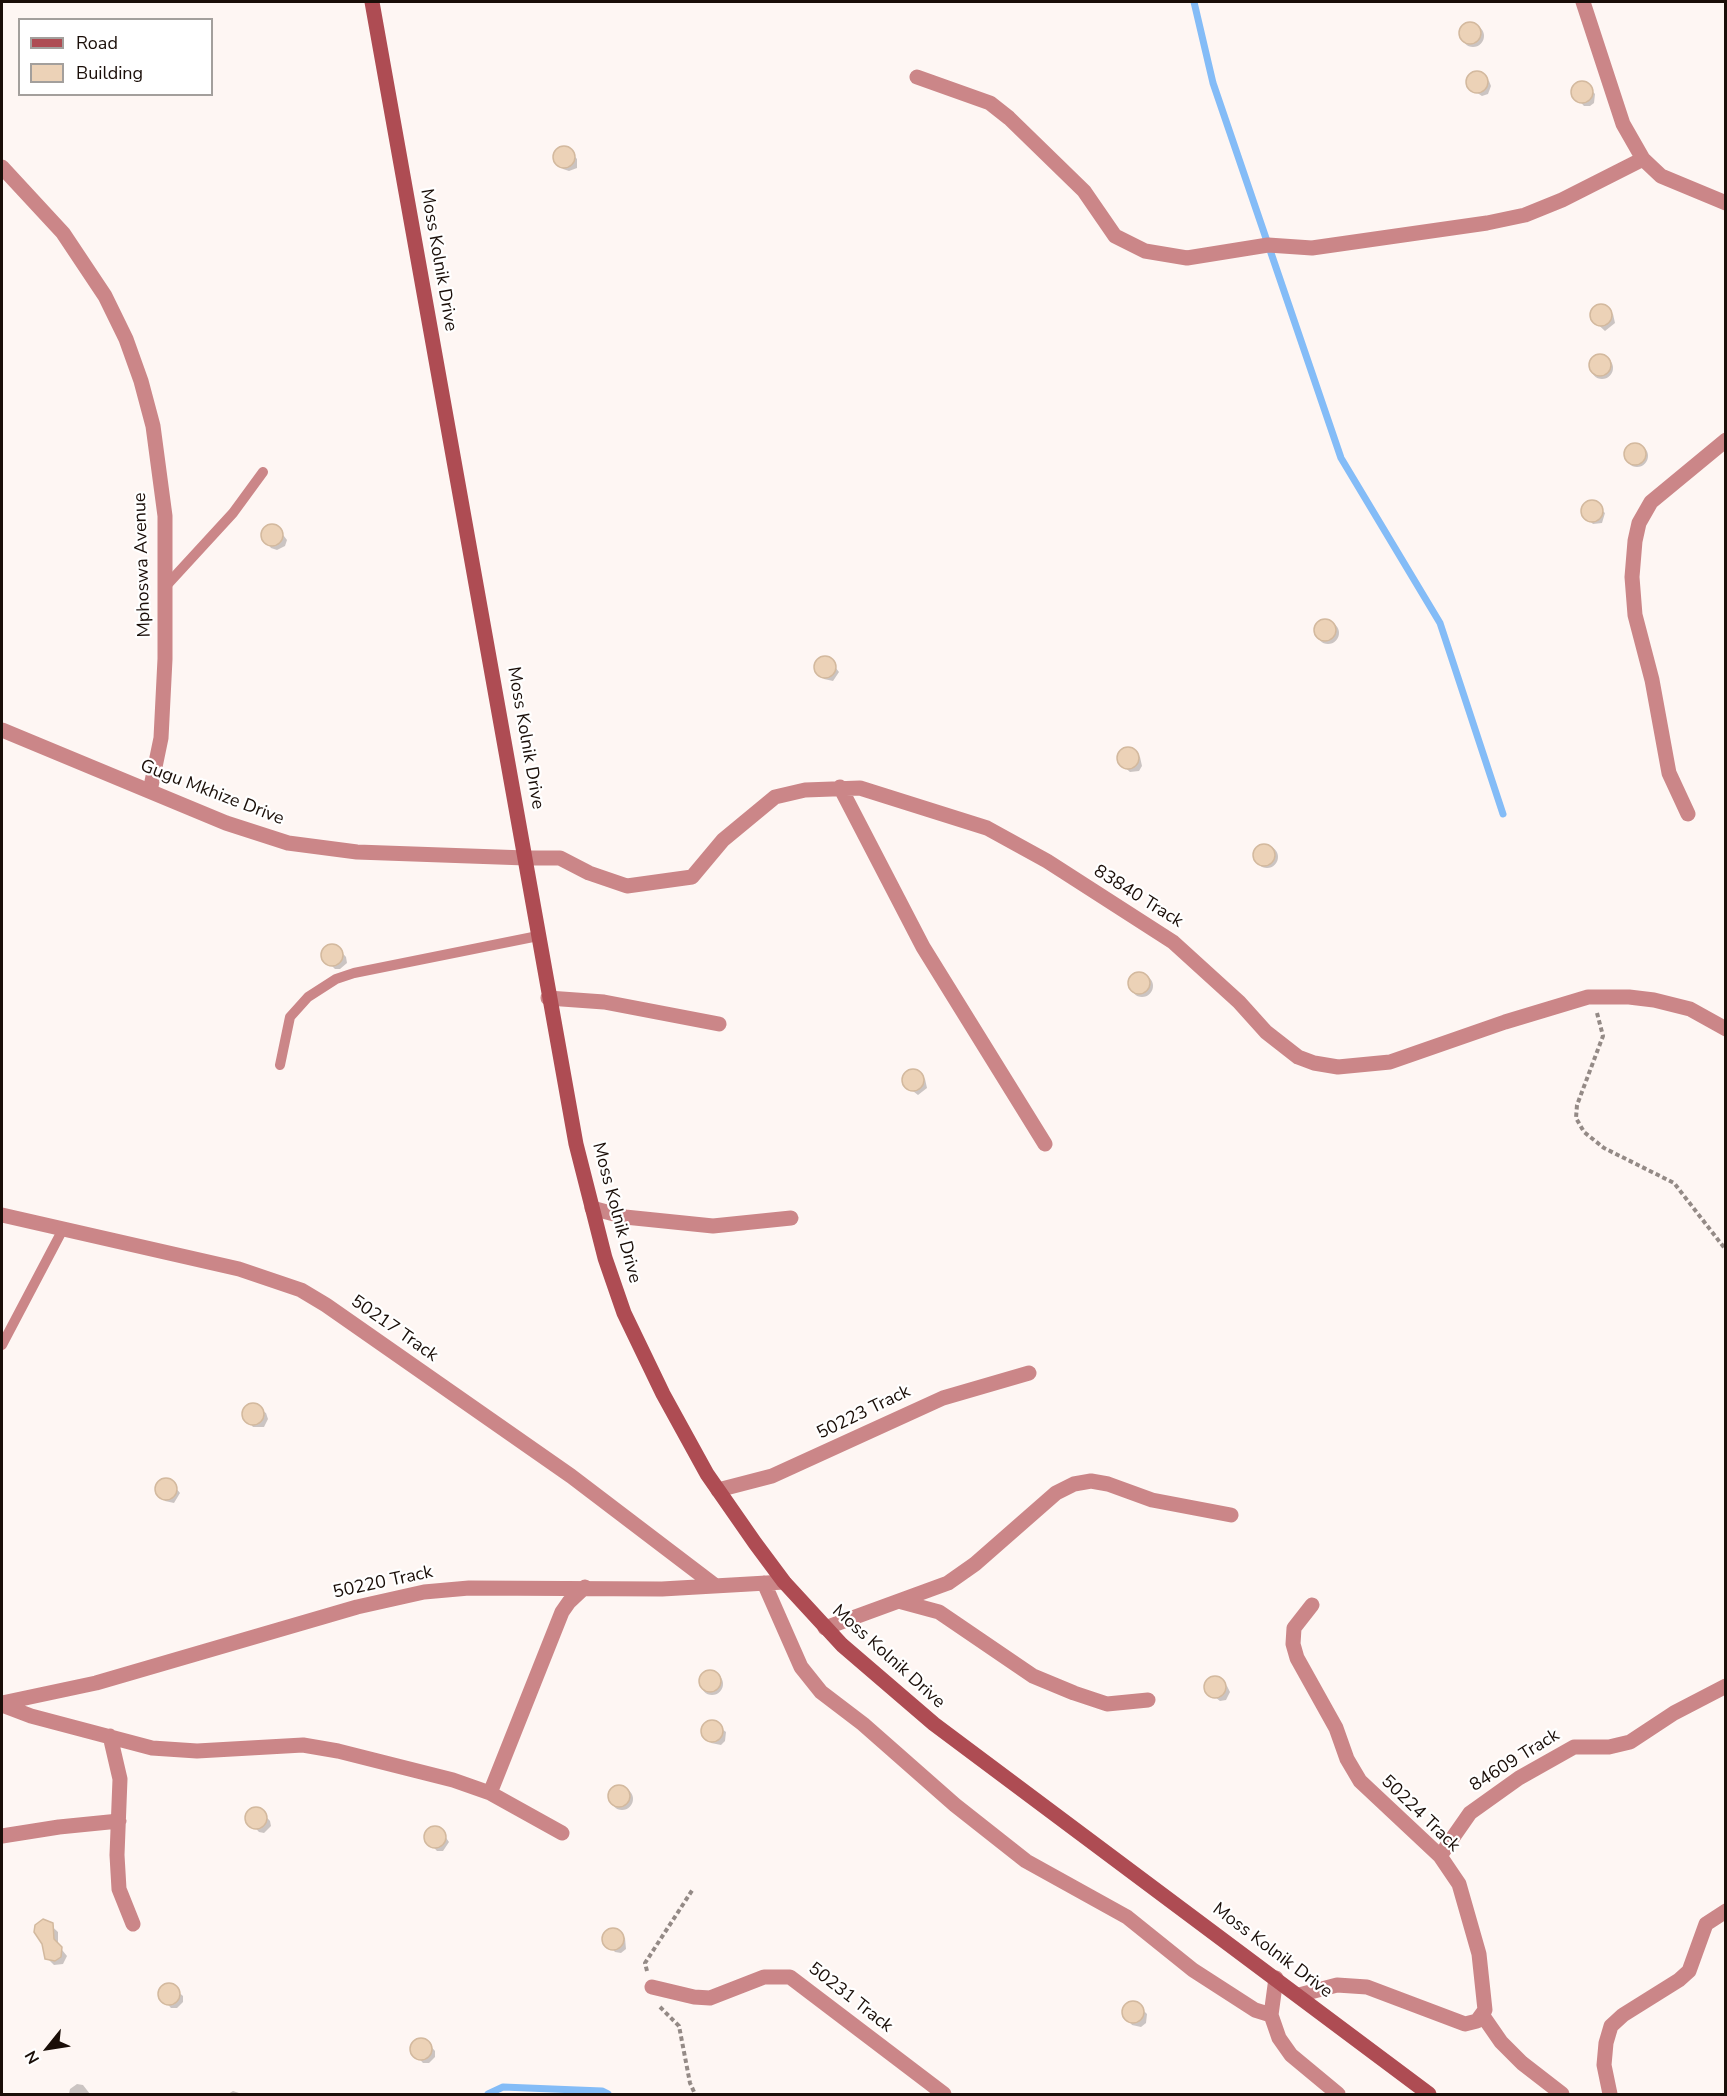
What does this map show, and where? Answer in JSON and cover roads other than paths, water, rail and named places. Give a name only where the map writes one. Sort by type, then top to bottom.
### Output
[{"type":"main road","name":"Moss Kolnik Drive","points":[[372,2],[526,858],[548,998],[576,1144],[605,1258],[624,1313],[684,1435],[718,1490],[784,1582],[825,1628],[934,1724],[1429,2094]]},
{"type":"street","points":[[1583,2],[1623,124],[1643,159],[1660,176],[1725,203]]},
{"type":"street","points":[[917,76],[990,103],[1009,118],[1084,191],[1115,236],[1145,251],[1187,258],[1268,245],[1324,246],[1487,224],[1526,215],[1562,200],[1643,159]]},
{"type":"street","name":"Mphoswa Avenue","points":[[2,167],[63,233],[105,296],[126,339],[141,381],[153,426],[165,516],[165,587],[161,738],[150,791]]},
{"type":"street","points":[[1688,814],[1669,773],[1652,680],[1635,615],[1632,577],[1635,541],[1639,523],[1651,502],[1725,440]]},
{"type":"street","name":"Gugu Mkhize Drive","points":[[2,730],[226,824],[288,843],[357,852],[526,858]]},
{"type":"street","name":"83840 Track","points":[[526,858],[560,858],[589,873],[627,885],[692,877],[723,840],[775,797],[805,790],[840,787],[869,790],[951,814],[987,828],[1047,861],[1173,942],[1239,1002],[1266,1032],[1299,1057],[1314,1064],[1338,1067],[1390,1062],[1505,1022],[1588,997],[1629,996],[1690,1008],[1725,1029]]},
{"type":"street","points":[[840,787],[881,861],[923,947],[1045,1144]]},
{"type":"street","points":[[548,998],[604,1002],[719,1024]]},
{"type":"street","points":[[592,1208],[625,1217],[713,1226],[755,1224],[791,1218]]},
{"type":"street","name":"50217 Track","points":[[2,1215],[62,1231],[239,1269],[301,1290],[326,1305],[571,1476],[713,1584]]},
{"type":"street","name":"50223 Track","points":[[718,1490],[772,1476],[943,1398],[1029,1373]]},
{"type":"street","points":[[825,1628],[901,1602],[948,1582],[975,1564],[1056,1493],[1074,1484],[1090,1481],[1108,1484],[1152,1500],[1232,1515]]},
{"type":"street","name":"50220 Track","points":[[2,1704],[96,1683],[357,1607],[416,1594],[469,1588],[662,1589],[713,1584],[784,1582]]},
{"type":"street","points":[[764,1583],[801,1667],[821,1692],[863,1724],[955,1805],[1026,1861],[1127,1917],[1193,1970],[1255,2010],[1271,2015]]},
{"type":"street","points":[[490,1793],[562,1612],[568,1602],[585,1587]]},
{"type":"street","points":[[901,1602],[939,1612],[959,1623],[1033,1676],[1074,1693],[1107,1704],[1148,1700]]},
{"type":"street","name":"50224 Track","points":[[1312,1605],[1294,1628],[1293,1644],[1297,1658],[1336,1728],[1347,1759],[1360,1781],[1376,1799],[1440,1856],[1459,1884],[1471,1920],[1484,1987],[1483,2016]]},
{"type":"street","name":"84609 Track","points":[[1440,1856],[1470,1813],[1519,1778],[1574,1747],[1609,1747],[1630,1742],[1674,1713],[1725,1686]]},
{"type":"street","points":[[2,1704],[31,1716],[152,1748],[197,1751],[303,1745],[453,1780],[490,1793],[562,1833]]},
{"type":"street","points":[[110,1736],[120,1779],[117,1855],[119,1889],[133,1924]]},
{"type":"street","points":[[2,1836],[118,1821]]},
{"type":"street","points":[[1610,2094],[1604,2065],[1606,2043],[1611,2026],[1623,2015],[1679,1980],[1689,1971],[1706,1924],[1725,1911]]},
{"type":"street","name":"50231 Track","points":[[652,1987],[694,1997],[710,1998],[764,1977],[790,1977],[944,2094]]},
{"type":"street","points":[[1276,1978],[1271,2015],[1279,2038],[1291,2055],[1338,2094]]},
{"type":"street","points":[[1299,1995],[1337,1985],[1356,1985],[1387,1994],[1457,2023],[1471,2024],[1483,2016],[1502,2042],[1522,2063],[1562,2094]]},
{"type":"lane","points":[[165,587],[233,513],[263,472]]},
{"type":"lane","points":[[280,1065],[290,1017],[308,997],[336,979],[354,973],[538,936]]},
{"type":"lane","points":[[2,1345],[62,1231]]},
{"type":"waterway","points":[[1194,2],[1213,83],[1341,458],[1440,623],[1503,814]]},
{"type":"waterway","points":[[488,2094],[503,2087],[602,2091],[608,2094]]}]
